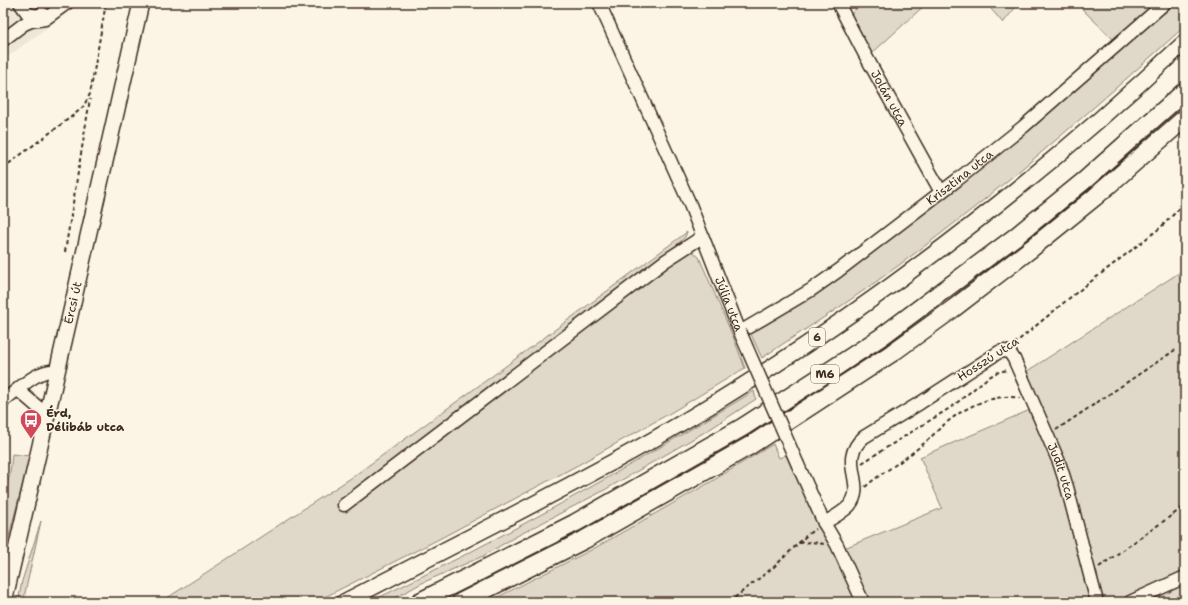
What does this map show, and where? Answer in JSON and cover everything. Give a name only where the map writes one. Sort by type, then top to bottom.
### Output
[{"type":"highway","name":"M6","points":[[419,602],[575,523],[743,427],[881,337],[1015,237],[1085,180],[1185,92]]},
{"type":"highway","name":"M6","points":[[461,602],[584,540],[751,445],[892,353],[954,308],[1096,197],[1185,118]]},
{"type":"main road","name":"Ercsi út","points":[[4,602],[141,3]]},
{"type":"main road","name":"6","points":[[344,602],[572,484],[656,438],[815,339],[934,254],[994,208],[1115,105],[1185,42]]},
{"type":"street","points":[[20,3],[28,14],[38,16],[55,4]]},
{"type":"street","points":[[3,40],[24,24],[45,19],[67,3]]},
{"type":"street","name":"Júlia utca","points":[[599,3],[689,202],[740,332],[798,465],[824,523],[840,552],[863,602]]},
{"type":"street","name":"Jolán utca","points":[[838,3],[941,192]]},
{"type":"street","name":"Krisztina utca","points":[[740,332],[811,290],[957,180],[1023,127],[1165,3]]},
{"type":"street","points":[[344,505],[665,261],[702,237]]},
{"type":"street","name":"Judit utca","points":[[1005,350],[1012,356],[1059,462],[1068,487],[1097,602]]},
{"type":"street","name":"Hosszú utca","points":[[854,497],[856,486],[852,458],[853,451],[861,440],[999,352],[1005,350]]},
{"type":"street","points":[[3,401],[39,374],[51,370],[57,371]]},
{"type":"street","points":[[18,390],[47,415]]},
{"type":"street","points":[[824,523],[843,511],[854,497]]},
{"type":"street","points":[[1130,602],[1185,577]]},
{"type":"path","points":[[65,252],[106,3]]},
{"type":"path","points":[[3,168],[83,107],[90,94]]},
{"type":"path","name":"Hosszú utca","points":[[1005,350],[1160,228],[1185,203]]},
{"type":"path","points":[[1047,436],[1175,350]]},
{"type":"path","points":[[854,474],[866,460],[953,406],[986,379],[1004,370],[1020,373]]},
{"type":"path","points":[[854,497],[918,449],[945,423],[962,411],[1003,397],[1014,397],[1032,403]]},
{"type":"path","points":[[1090,573],[1185,506]]},
{"type":"path","points":[[729,602],[769,571],[798,544],[824,523]]},
{"type":"path","points":[[798,544],[806,542],[821,543],[840,552]]},
{"type":"shaded area","points":[[3,3],[81,3],[3,60]]},
{"type":"shaded area","points":[[862,3],[927,3],[869,56],[849,16]]},
{"type":"shaded area","points":[[986,3],[1019,3],[1003,23]]},
{"type":"shaded area","points":[[1076,3],[1185,3],[1185,26],[1022,169],[938,236],[894,269],[762,358],[749,330],[811,290],[1118,44]]},
{"type":"shaded area","points":[[687,232],[685,237],[666,255],[692,251],[699,257],[745,368],[672,412],[578,465],[441,538],[315,602],[161,602],[351,478]]},
{"type":"shaded area","points":[[1185,269],[1185,602],[488,602],[593,549],[714,480],[773,444],[779,458],[786,455],[813,514],[837,551],[942,508],[920,457],[1030,410],[1015,379]]},
{"type":"shaded area","points":[[754,391],[756,399],[710,429],[601,492],[515,537],[483,556],[422,583],[388,602],[370,602],[561,504],[658,449]]},
{"type":"shaded area","points":[[12,454],[30,456],[3,559],[3,502],[10,474]]},
{"type":"shaded area","points":[[41,521],[24,602],[18,602],[22,581]]},
{"type":"place","name":"Érd, Délibáb utca","points":[[31,440]]}]
